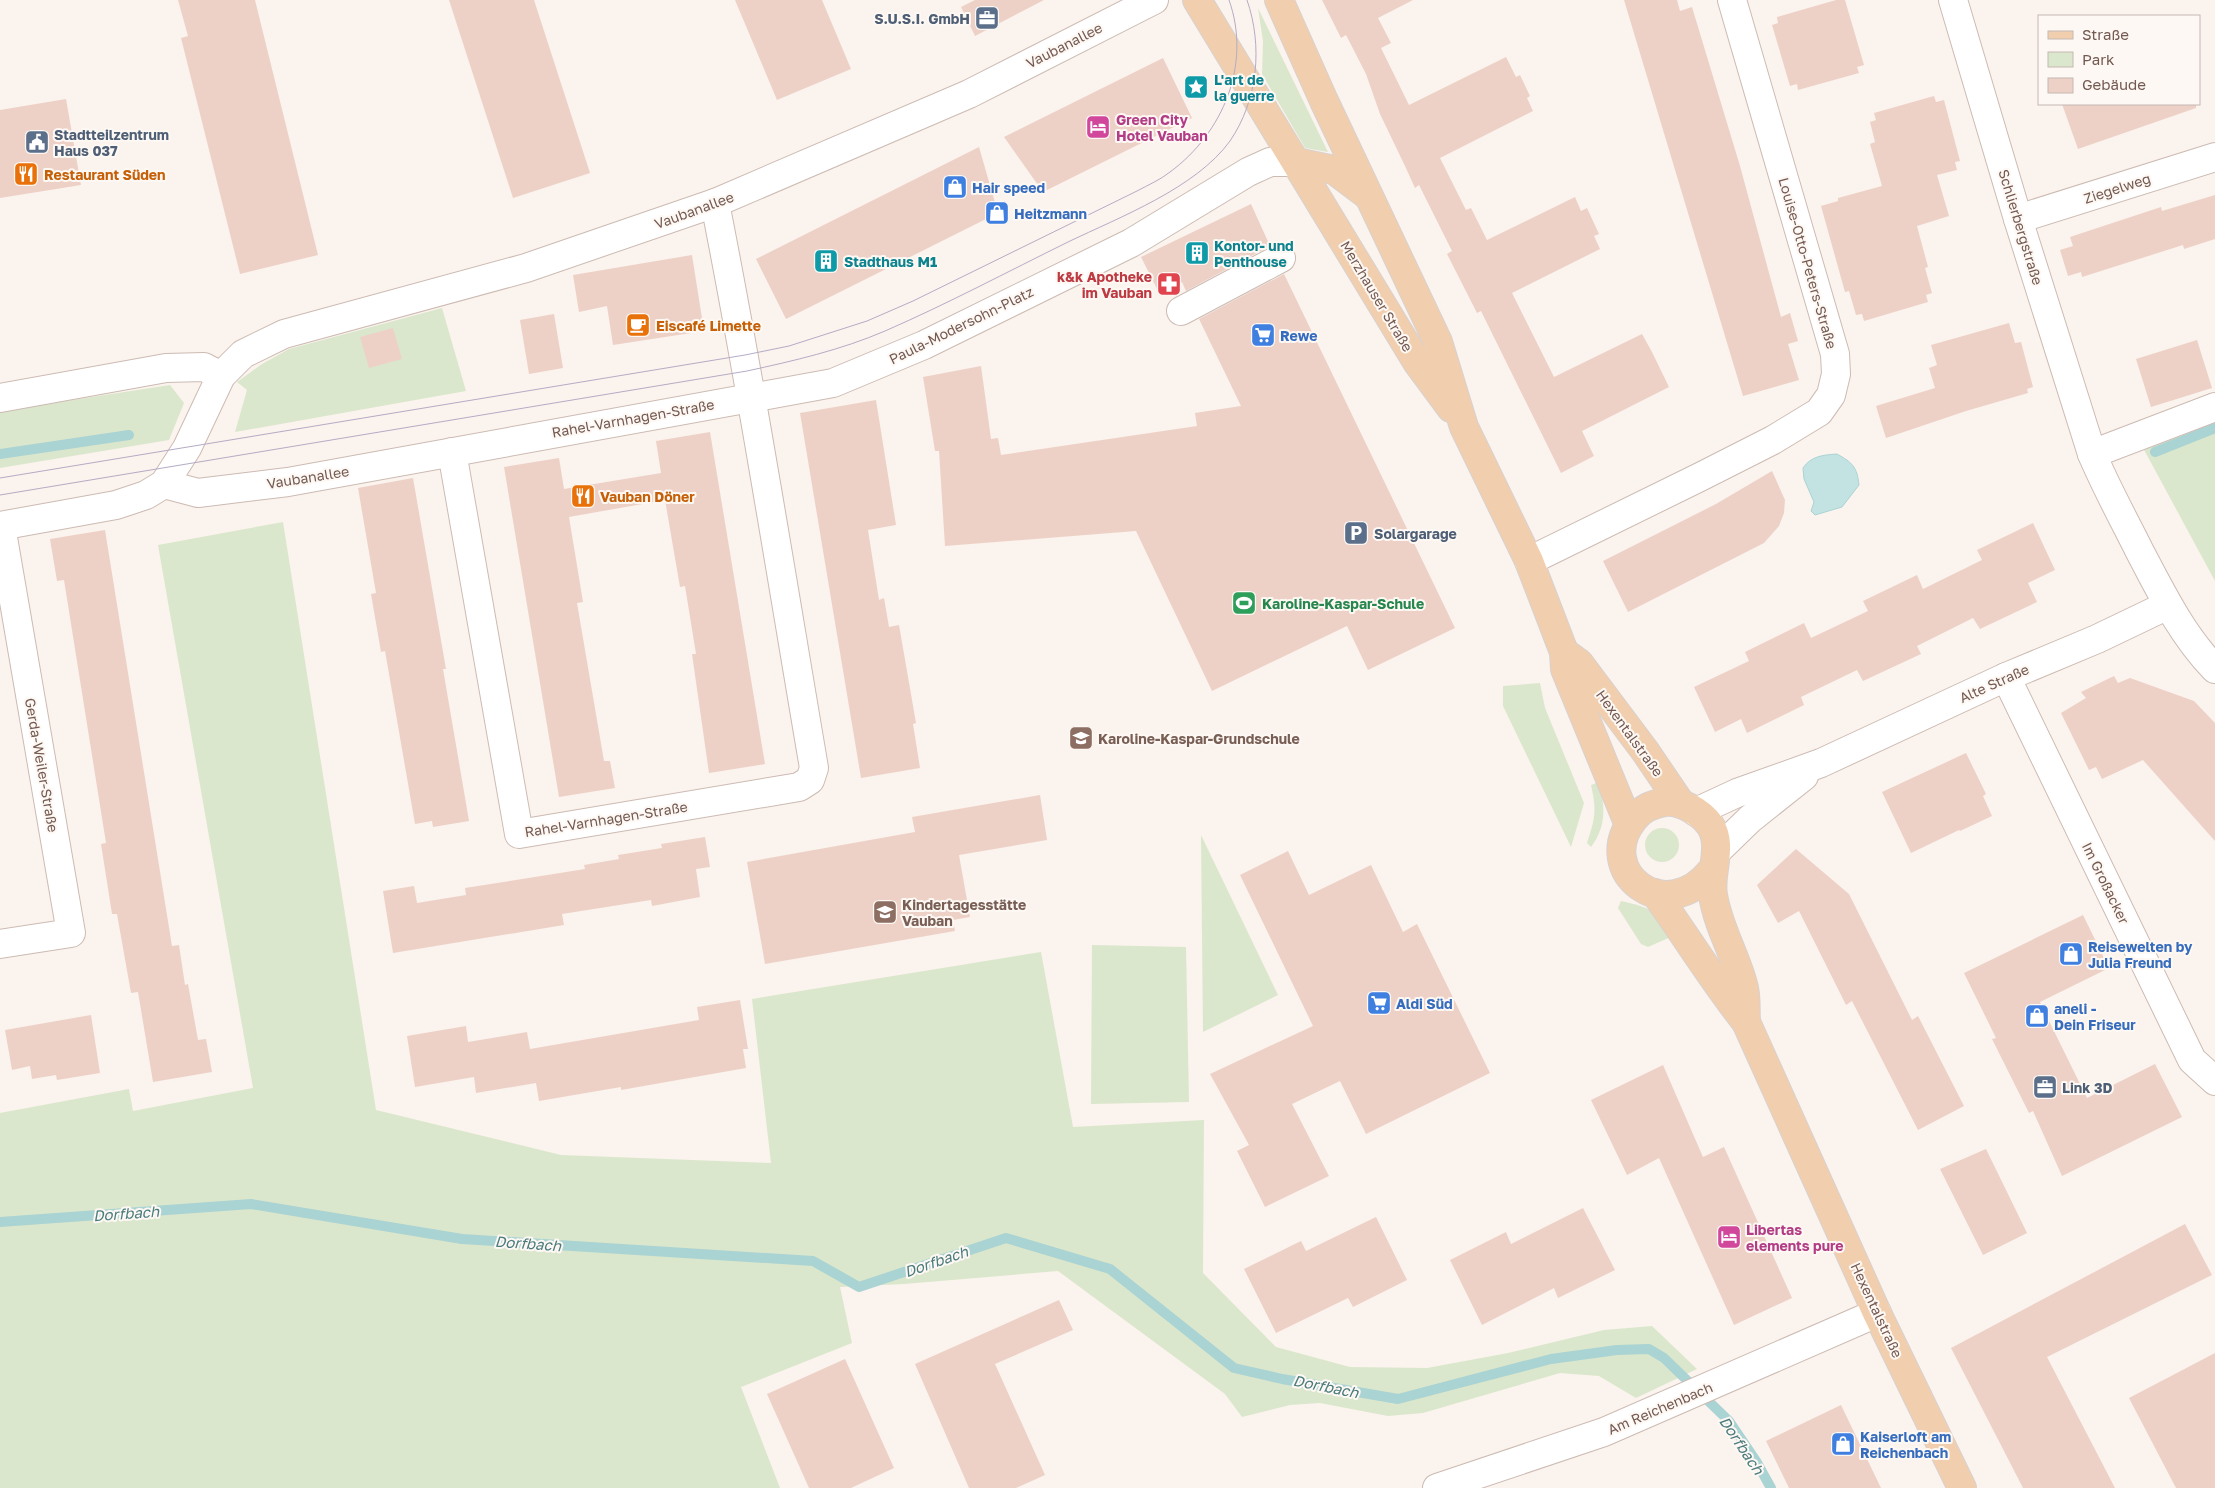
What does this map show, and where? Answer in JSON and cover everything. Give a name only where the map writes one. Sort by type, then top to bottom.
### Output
[{"type":"main road","name":"Merzhauser Straße","points":[[1197,0],[1417,362],[1464,427]]},
{"type":"main road","name":"Merzhauser Straße","points":[[1280,0],[1438,342],[1464,427],[1529,561],[1569,661]]},
{"type":"main road","name":"Merzhauser Straße","points":[[1296,162],[1334,170],[1369,196]]},
{"type":"main road","name":"Hexentalstraße","points":[[1569,661],[1645,751],[1688,808],[1711,826],[1716,843],[1713,894],[1720,925],[1744,986],[1746,1022]]},
{"type":"main road","name":"Hexentalstraße","points":[[1569,661],[1629,825],[1623,836],[1621,849],[1624,867],[1638,885],[1655,894],[1690,941],[1716,985],[1746,1022],[1877,1313],[1962,1488]]},
{"type":"main road","points":[[1629,825],[1637,815],[1656,804],[1672,802],[1688,808]]},
{"type":"main road","points":[[1655,894],[1665,896],[1684,893],[1702,882],[1714,861]]},
{"type":"street","name":"Vaubanallee","points":[[0,526],[116,505],[146,495],[164,484],[187,448],[220,376],[243,354],[284,334],[526,268],[715,204],[969,94],[1154,0]]},
{"type":"street","name":"Louise-Otto-Peters-Straße","points":[[1529,561],[1773,440],[1819,412],[1831,395],[1836,374],[1835,354],[1732,0]]},
{"type":"street","name":"Schlierbergstraße","points":[[1953,0],[2018,219],[2092,454]]},
{"type":"street","name":"Ziegelweg","points":[[2018,219],[2215,157]]},
{"type":"street","name":"Paula-Modersohn-Platz","points":[[750,397],[833,383],[893,358],[1131,243],[1248,172],[1270,162],[1296,162]]},
{"type":"street","name":"Rahel-Varnhagen-Straße","points":[[715,204],[745,355],[750,397],[814,768],[810,780],[798,787],[519,834],[452,452],[750,397]]},
{"type":"street","points":[[1181,311],[1281,258]]},
{"type":"street","points":[[0,398],[166,368],[204,367],[220,376]]},
{"type":"street","points":[[2215,407],[2092,454],[2168,605],[2201,654],[2215,669]]},
{"type":"street","name":"Vaubanallee","points":[[164,484],[198,493],[288,482],[452,452]]},
{"type":"street","name":"Gerda-Weiler-Straße","points":[[0,526],[71,933],[0,944]]},
{"type":"street","name":"Alte Straße","points":[[1688,808],[1821,763],[2006,677],[2097,639],[2168,605]]},
{"type":"street","name":"Im Großacker","points":[[2006,677],[2192,1060],[2215,1081]]},
{"type":"street","name":"Alte Straße","points":[[1714,861],[1750,819],[1821,763]]},
{"type":"street","name":"Am Reichenbach","points":[[1438,1488],[1604,1432],[1877,1313]]},
{"type":"green space","points":[[1258,8],[1328,152],[1305,148],[1262,74],[1263,41]]},
{"type":"green space","points":[[442,308],[466,391],[235,432],[247,390],[237,382],[262,364],[289,349]]},
{"type":"green space","points":[[170,385],[184,403],[169,440],[0,468],[0,411]]},
{"type":"green space","points":[[2215,417],[2215,581],[2142,446]]},
{"type":"green space","points":[[283,522],[376,1110],[561,1155],[771,1163],[752,999],[1041,952],[1073,1127],[1204,1120],[1203,1273],[1276,1347],[1350,1367],[1427,1368],[1508,1353],[1604,1330],[1652,1326],[1697,1369],[1636,1398],[1599,1376],[1560,1373],[1423,1413],[1388,1416],[1320,1403],[1290,1405],[1242,1417],[1225,1394],[1058,1271],[904,1284],[840,1287],[852,1343],[741,1387],[780,1488],[0,1488],[0,1113],[129,1089],[133,1111],[253,1088],[158,545]]},
{"type":"green space","points":[[1540,683],[1545,708],[1584,803],[1571,847],[1503,706],[1503,686]]},
{"type":"green space","points":[[1599,782],[1603,799],[1603,816],[1600,831],[1591,847],[1587,843],[1594,815],[1591,785]]},
{"type":"green space","points":[[1662,828],[1669,829],[1674,833],[1678,838],[1678,852],[1674,857],[1669,861],[1662,862],[1655,861],[1650,857],[1646,852],[1645,845],[1646,838],[1650,833],[1655,829]]},
{"type":"green space","points":[[1201,835],[1278,995],[1203,1032]]},
{"type":"green space","points":[[1621,901],[1639,905],[1652,911],[1663,921],[1673,936],[1648,947],[1641,944],[1618,908]]},
{"type":"green space","points":[[1092,945],[1186,947],[1189,1102],[1091,1104]]},
{"type":"water","points":[[1837,454],[1853,466],[1859,485],[1842,507],[1815,515],[1811,511],[1814,502],[1804,479],[1803,468],[1814,459]]},
{"type":"building","points":[[178,0],[255,0],[318,255],[240,274],[181,38],[188,36]]},
{"type":"building","points":[[449,0],[534,0],[590,173],[513,198]]},
{"type":"building","points":[[735,0],[822,0],[851,69],[777,100]]},
{"type":"building","points":[[975,0],[1044,0],[975,36],[961,7]]},
{"type":"building","points":[[1322,0],[1413,0],[1378,18],[1391,43],[1381,48],[1409,105],[1506,57],[1516,77],[1520,75],[1530,96],[1527,98],[1533,111],[1440,158],[1466,210],[1471,208],[1487,240],[1575,197],[1581,211],[1587,208],[1599,234],[1594,236],[1600,249],[1512,293],[1554,377],[1642,334],[1652,352],[1669,387],[1582,431],[1594,456],[1561,473],[1481,311],[1477,313],[1447,254],[1452,251],[1419,185],[1415,188],[1380,114],[1366,74],[1346,35],[1341,38]]},
{"type":"building","points":[[1624,0],[1677,0],[1680,11],[1692,7],[1740,166],[1781,317],[1790,313],[1798,341],[1788,344],[1799,380],[1743,396]]},
{"type":"building","points":[[1836,0],[1845,0],[1864,65],[1857,67],[1859,73],[1798,90],[1797,84],[1790,86],[1772,25],[1778,23],[1777,17]]},
{"type":"building","name":"Green City Hotel Vauban","points":[[1163,58],[1192,118],[1043,192],[1004,137]]},
{"type":"building","points":[[1934,96],[1936,102],[1944,100],[1960,161],[1955,162],[1957,170],[1937,175],[1949,216],[1917,226],[1928,267],[1925,268],[1932,293],[1926,295],[1928,302],[1864,321],[1862,314],[1856,315],[1849,291],[1845,292],[1821,206],[1838,201],[1838,198],[1882,186],[1870,144],[1875,142],[1870,122],[1876,120],[1874,113]]},
{"type":"building","name":"Stadtteilzentrum Haus 037","points":[[66,99],[81,185],[0,198],[0,110]]},
{"type":"building","points":[[2062,105],[2196,105],[2196,108],[2078,149]]},
{"type":"building","points":[[979,147],[998,213],[786,319],[756,259]]},
{"type":"building","points":[[2215,195],[2215,239],[2184,249],[2183,245],[2082,277],[2081,272],[2068,276],[2060,250],[2073,246],[2070,237],[2161,207],[2162,211]]},
{"type":"building","name":"Kontor- und Penthouse","points":[[1251,204],[1270,246],[1186,291],[1182,282],[1159,293],[1141,257]]},
{"type":"building","points":[[692,255],[704,331],[613,345],[607,306],[579,312],[573,275]]},
{"type":"building","points":[[1284,274],[1455,628],[1368,670],[1347,626],[1212,691],[1136,531],[945,546],[939,451],[935,451],[923,377],[981,366],[991,439],[998,438],[1001,455],[1197,426],[1195,413],[1241,406],[1199,319]]},
{"type":"building","points":[[554,314],[563,368],[529,374],[520,320]]},
{"type":"building","points":[[2009,323],[2015,343],[2021,342],[2033,387],[2027,389],[2028,393],[1966,411],[1886,438],[1876,406],[1935,388],[1929,368],[1937,365],[1931,345]]},
{"type":"building","points":[[393,328],[402,359],[369,368],[360,337]]},
{"type":"building","points":[[2197,340],[2212,388],[2151,407],[2136,359]]},
{"type":"building","points":[[876,400],[896,525],[868,530],[879,600],[884,598],[889,627],[899,625],[916,723],[913,724],[920,768],[861,778],[800,413]]},
{"type":"building","points":[[710,432],[765,764],[709,773],[692,654],[696,654],[685,586],[680,587],[665,500],[569,517],[583,602],[577,603],[604,761],[610,761],[615,788],[559,797],[504,467],[559,458],[564,489],[661,473],[656,441]]},
{"type":"building","points":[[1772,471],[1785,500],[1784,513],[1779,526],[1764,543],[1628,612],[1603,561],[1716,504]]},
{"type":"building","points":[[413,478],[446,669],[443,669],[469,821],[433,827],[432,821],[415,824],[385,651],[381,652],[371,594],[376,593],[358,488]]},
{"type":"building","points":[[2033,523],[2055,570],[2028,583],[2037,602],[1980,629],[1973,618],[1917,646],[1921,654],[1863,681],[1857,670],[1801,697],[1804,705],[1747,733],[1741,719],[1715,732],[1694,687],[1749,661],[1745,652],[1804,623],[1811,638],[1868,611],[1863,601],[1917,575],[1923,589],[1982,560],[1977,550]]},
{"type":"building","points":[[105,530],[172,946],[179,945],[185,985],[188,984],[198,1040],[206,1039],[212,1072],[153,1082],[138,992],[131,993],[117,914],[112,914],[101,844],[106,843],[64,580],[57,581],[50,539]]},
{"type":"building","points":[[2114,676],[2118,683],[2130,678],[2194,701],[2215,723],[2215,841],[2143,760],[2102,779],[2096,767],[2089,770],[2061,713],[2086,698],[2081,692]]},
{"type":"building","points":[[1966,753],[1986,794],[1983,796],[1992,816],[1911,853],[1882,792]]},
{"type":"building","points":[[1040,795],[1047,840],[959,855],[970,917],[953,920],[955,931],[765,964],[747,862],[915,832],[912,817]]},
{"type":"building","points":[[705,837],[710,867],[696,869],[700,897],[652,906],[651,900],[562,914],[564,925],[393,953],[383,891],[414,886],[417,903],[466,895],[465,888],[585,869],[584,865],[619,859],[618,855],[662,848],[661,844]]},
{"type":"building","points":[[1796,849],[1849,894],[1912,1020],[1918,1016],[1964,1106],[1918,1130],[1852,1001],[1846,1005],[1799,911],[1778,923],[1757,885]]},
{"type":"building","name":"Aldi Süd","points":[[1288,851],[1309,895],[1371,865],[1403,932],[1417,924],[1490,1073],[1366,1134],[1340,1081],[1292,1104],[1329,1176],[1265,1207],[1237,1151],[1249,1145],[1210,1074],[1313,1026],[1240,875]]},
{"type":"building","points":[[2083,915],[2109,968],[2040,1002],[2051,1025],[2087,1098],[2155,1064],[2182,1117],[2062,1176],[2033,1111],[2029,1113],[1992,1039],[1996,1038],[1964,973]]},
{"type":"building","points":[[740,1000],[748,1049],[743,1049],[746,1068],[621,1090],[621,1087],[539,1101],[536,1083],[476,1093],[474,1077],[415,1087],[407,1036],[466,1026],[468,1042],[527,1032],[530,1049],[699,1020],[697,1007]]},
{"type":"building","points":[[91,1015],[100,1073],[57,1080],[56,1075],[32,1079],[30,1066],[12,1070],[5,1030]]},
{"type":"building","name":"Libertas elements pure","points":[[1663,1065],[1703,1157],[1724,1147],[1792,1298],[1734,1325],[1659,1158],[1627,1175],[1591,1100]]},
{"type":"building","points":[[1986,1149],[2027,1233],[1983,1255],[1940,1169]]},
{"type":"building","points":[[1583,1208],[1615,1270],[1558,1298],[1554,1288],[1482,1325],[1450,1260],[1506,1232],[1511,1244]]},
{"type":"building","points":[[1376,1217],[1407,1280],[1353,1307],[1348,1298],[1276,1333],[1244,1269],[1301,1241],[1306,1251]]},
{"type":"building","points":[[2185,1224],[2212,1275],[2047,1357],[2115,1488],[2023,1488],[1951,1348]]},
{"type":"building","points":[[1059,1300],[1073,1330],[995,1364],[1045,1475],[1016,1488],[969,1488],[915,1364]]},
{"type":"building","points":[[2215,1353],[2215,1488],[2176,1488],[2129,1398]]},
{"type":"building","points":[[845,1359],[894,1468],[851,1488],[809,1488],[767,1394]]},
{"type":"building","points":[[1841,1405],[1881,1488],[1789,1488],[1766,1441]]},
{"type":"waterway","points":[[2155,452],[2215,428]]},
{"type":"waterway","points":[[0,454],[129,435]]},
{"type":"waterway","name":"Dorfbach","points":[[0,1222],[251,1204],[462,1239],[813,1261],[859,1287],[1006,1238],[1110,1269],[1234,1368],[1282,1379],[1398,1399],[1551,1359],[1617,1350],[1649,1349],[1664,1358],[1729,1421],[1756,1461],[1771,1488]]},
{"type":"tram line","points":[[0,478],[745,355],[789,346],[867,321],[913,301],[1137,191],[1166,175],[1189,156],[1205,138],[1218,117],[1228,95],[1234,72],[1237,48],[1235,24],[1229,0]]},
{"type":"tram line","points":[[0,495],[747,371],[817,354],[868,338],[931,310],[1156,200],[1198,173],[1215,158],[1230,141],[1239,125],[1247,108],[1252,90],[1256,54],[1255,36],[1247,0]]},
{"type":"place","name":"S.U.S.I. GmbH","points":[[987,18]]},
{"type":"place","name":"L'art de la guerre","points":[[1196,87]]},
{"type":"place","name":"Green City Hotel Vauban","points":[[1098,127]]},
{"type":"place","name":"Stadtteilzentrum Haus 037","points":[[37,142]]},
{"type":"place","name":"Restaurant Süden","points":[[26,174]]},
{"type":"place","name":"Hair speed","points":[[955,187]]},
{"type":"place","name":"Heitzmann","points":[[997,213]]},
{"type":"place","name":"Kontor- und Penthouse","points":[[1197,253]]},
{"type":"place","name":"Stadthaus M1","points":[[826,261]]},
{"type":"place","name":"k&k Apotheke im Vauban","points":[[1169,284]]},
{"type":"place","name":"Eiscafé Limette","points":[[638,325]]},
{"type":"place","name":"Rewe","points":[[1263,335]]},
{"type":"place","name":"Vauban Döner","points":[[583,496]]},
{"type":"place","name":"Solargarage","points":[[1356,533]]},
{"type":"place","name":"Karoline-Kaspar-Schule","points":[[1244,603]]},
{"type":"place","name":"Karoline-Kaspar-Grundschule","points":[[1081,738]]},
{"type":"place","name":"Kindertagesstätte Vauban","points":[[885,912]]},
{"type":"place","name":"Reisewelten by Julia Freund","points":[[2071,954]]},
{"type":"place","name":"Aldi Süd","points":[[1379,1003]]},
{"type":"place","name":"aneli - Dein Friseur","points":[[2037,1016]]},
{"type":"place","name":"Link 3D","points":[[2045,1087]]},
{"type":"place","name":"Libertas elements pure","points":[[1729,1237]]},
{"type":"place","name":"Kaiserloft am Reichenbach","points":[[1843,1444]]}]
